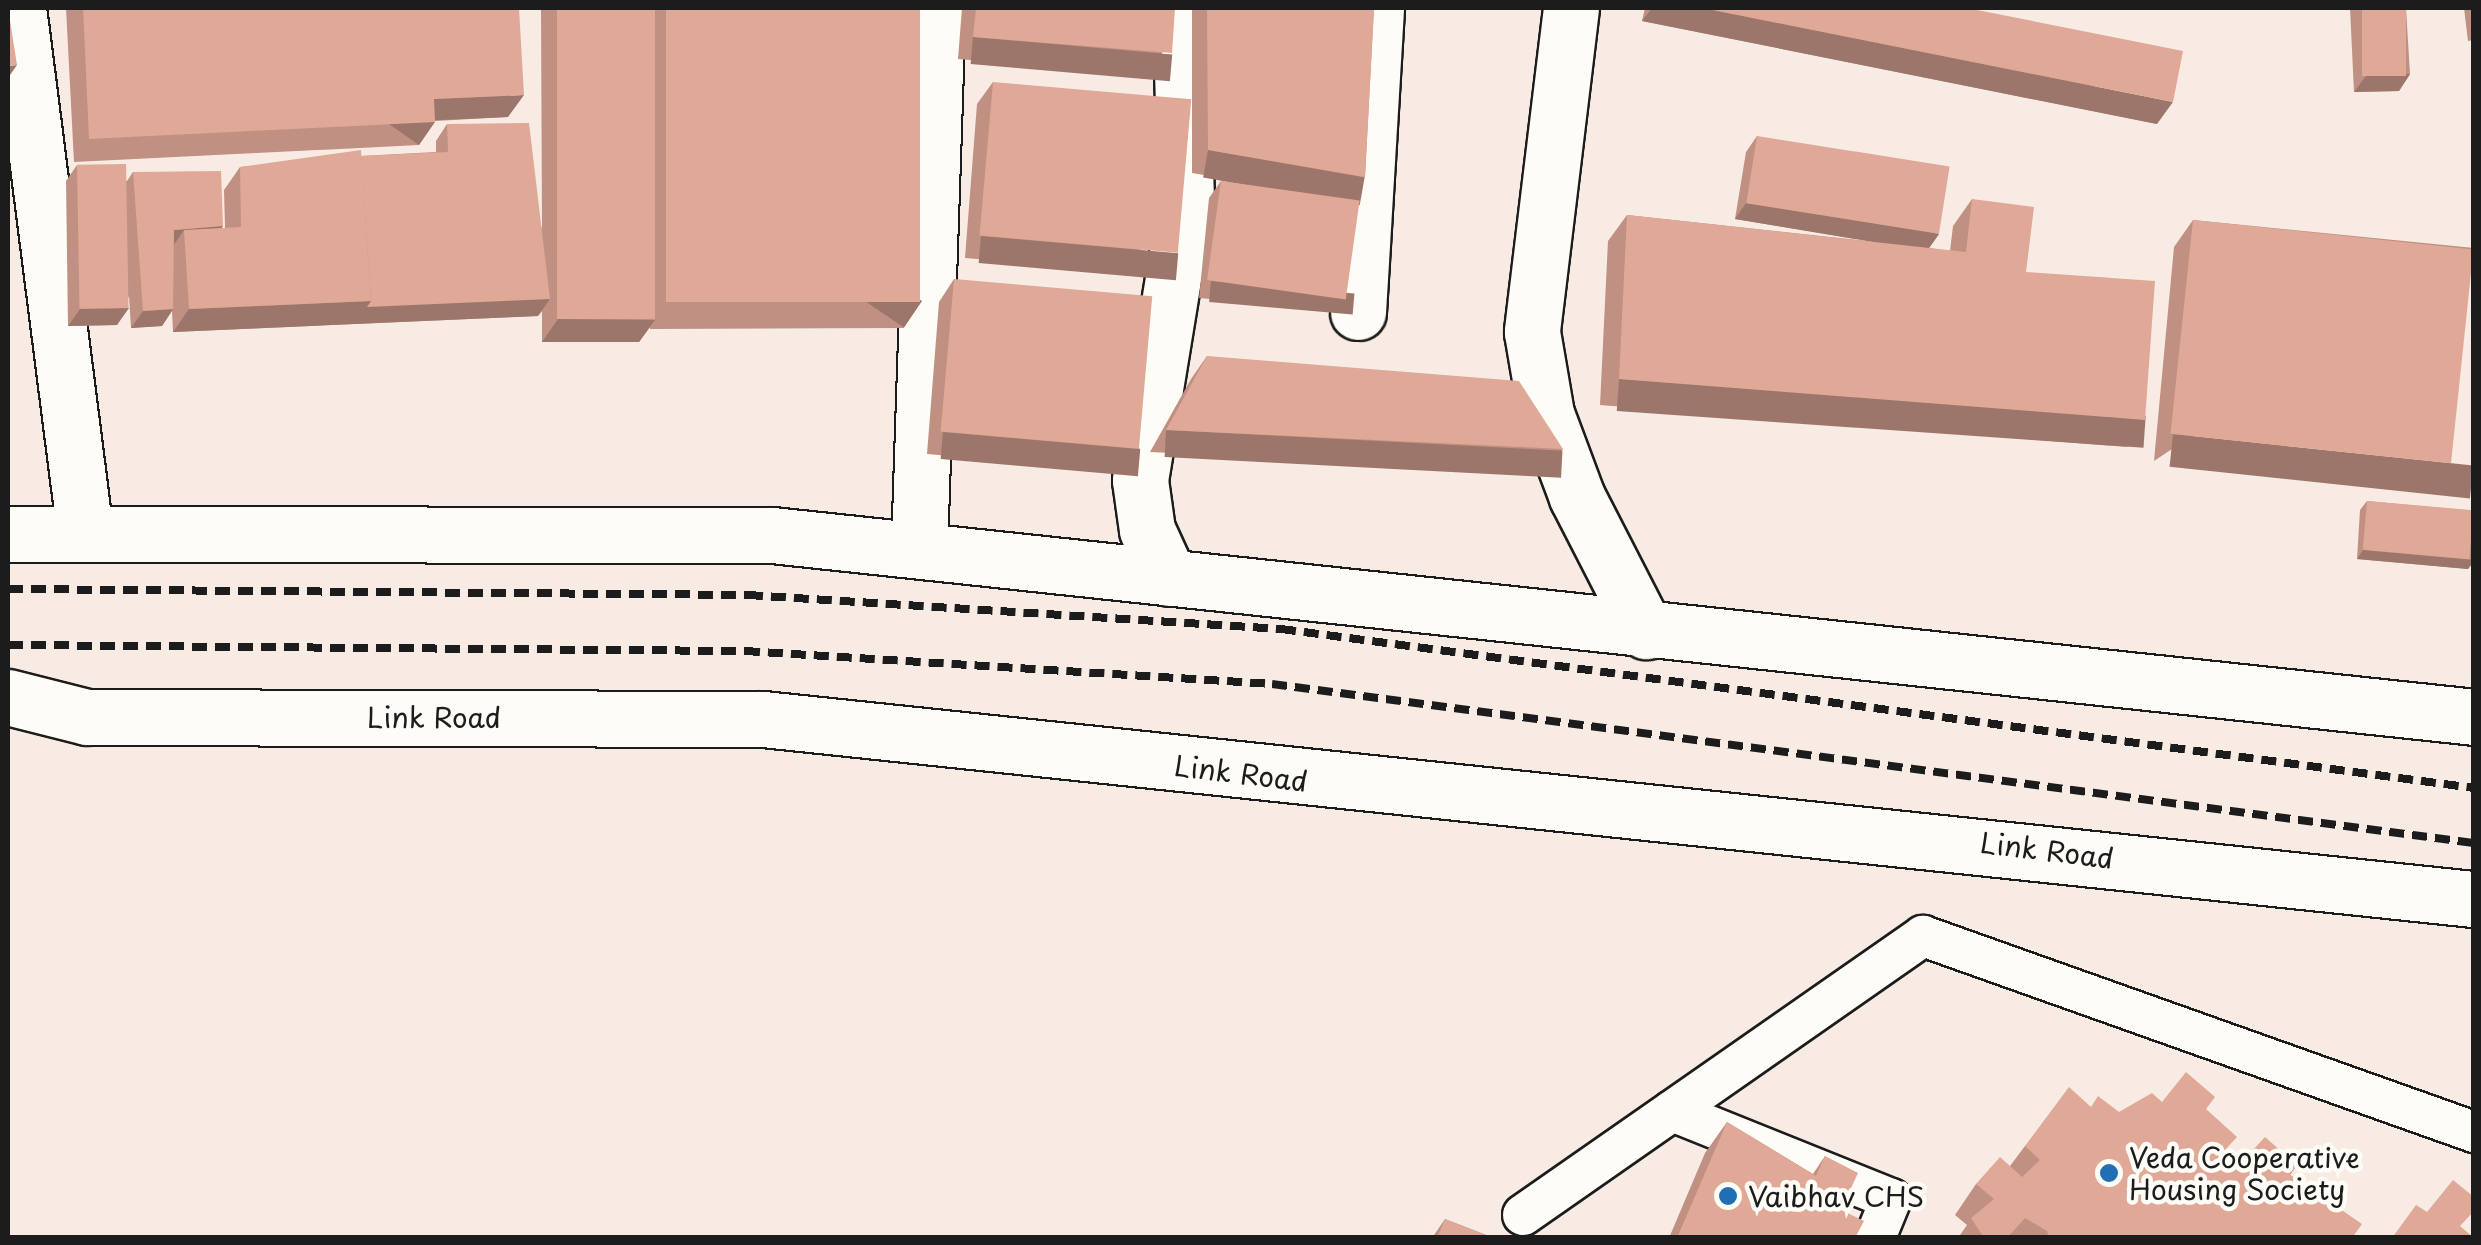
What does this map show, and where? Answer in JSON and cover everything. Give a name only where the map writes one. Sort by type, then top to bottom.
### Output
[{"type":"main road","points":[[18,8],[85,533]]},
{"type":"main road","points":[[919,548],[937,8]]},
{"type":"main road","points":[[1169,578],[1146,530],[1140,480],[1186,199],[1180,8]]},
{"type":"main road","points":[[1358,312],[1376,8]]},
{"type":"main road","points":[[1572,8],[1532,332],[1546,414],[1576,497],[1646,631]]},
{"type":"main road","points":[[8,534],[772,535],[919,548],[1646,631],[2474,716]]},
{"type":"main road","name":"Link Road","points":[[8,697],[87,717],[763,719],[2474,899]]},
{"type":"lane","points":[[1523,1215],[1923,936],[2474,1132]]},
{"type":"lane","points":[[1672,1110],[1891,1198],[1875,1238]]},
{"type":"building","points":[[8,8],[17,65],[8,66]]},
{"type":"building","points":[[83,8],[519,8],[524,95],[434,99],[435,122],[89,139]]},
{"type":"building","points":[[557,8],[655,8],[655,319],[557,319]]},
{"type":"building","points":[[666,8],[920,8],[920,302],[666,302]]},
{"type":"building","points":[[976,8],[1175,8],[1172,53],[973,37]]},
{"type":"building","points":[[1207,8],[1374,8],[1365,177],[1208,150]]},
{"type":"building","points":[[1703,8],[1967,8],[2183,51],[2173,102]]},
{"type":"building","points":[[2362,8],[2406,8],[2406,76],[2362,76]]},
{"type":"building","points":[[993,82],[1191,99],[1178,253],[980,235]]},
{"type":"building","points":[[529,123],[550,299],[367,307],[371,301],[361,156],[448,152],[447,124]]},
{"type":"building","points":[[1757,136],[1950,167],[1939,234],[1746,203]]},
{"type":"building","points":[[361,150],[371,301],[189,309],[184,230],[241,227],[240,167]]},
{"type":"building","points":[[126,164],[129,308],[80,309],[77,165]]},
{"type":"building","points":[[221,171],[223,226],[174,230],[173,309],[143,311],[133,172]]},
{"type":"building","points":[[1221,181],[1360,200],[1346,300],[1207,280]]},
{"type":"building","points":[[1972,199],[2034,207],[2026,272],[2155,281],[2145,420],[1619,379],[1627,215],[1966,252]]},
{"type":"building","points":[[2193,220],[2473,249],[2451,463],[2171,434]]},
{"type":"building","points":[[954,279],[1152,296],[1139,449],[941,431]]},
{"type":"building","points":[[1207,356],[1519,381],[1563,449],[1166,430]]},
{"type":"building","points":[[2367,501],[2474,510],[2469,559],[2363,550]]},
{"type":"building","name":"Veda Cooperative Housing Society","points":[[2186,1072],[2215,1097],[2206,1109],[2237,1137],[2225,1150],[2240,1164],[2265,1137],[2297,1165],[2289,1174],[2362,1224],[2352,1238],[2049,1238],[2047,1231],[2025,1218],[2007,1238],[1984,1238],[1971,1218],[1994,1199],[1976,1184],[2000,1157],[2022,1177],[2040,1160],[2025,1146],[2069,1087],[2091,1107],[2098,1096],[2119,1112],[2152,1093],[2162,1102]]},
{"type":"building","points":[[1727,1122],[1816,1176],[1825,1156],[1858,1173],[1841,1210],[1864,1221],[1855,1238],[1677,1238]]},
{"type":"building","points":[[2453,1180],[2474,1197],[2474,1211],[2460,1226],[2474,1238],[2392,1238],[2416,1205],[2427,1212]]},
{"type":"building","points":[[1445,1219],[1494,1238],[1437,1238]]},
{"type":"railway","points":[[8,589],[748,595],[1281,629],[2474,788]]},
{"type":"railway","points":[[8,645],[745,651],[1272,684],[2474,843]]},
{"type":"place","name":"Veda Cooperative Housing Society","points":[[2109,1173]]},
{"type":"place","name":"Vaibhav CHS","points":[[1728,1196]]}]
